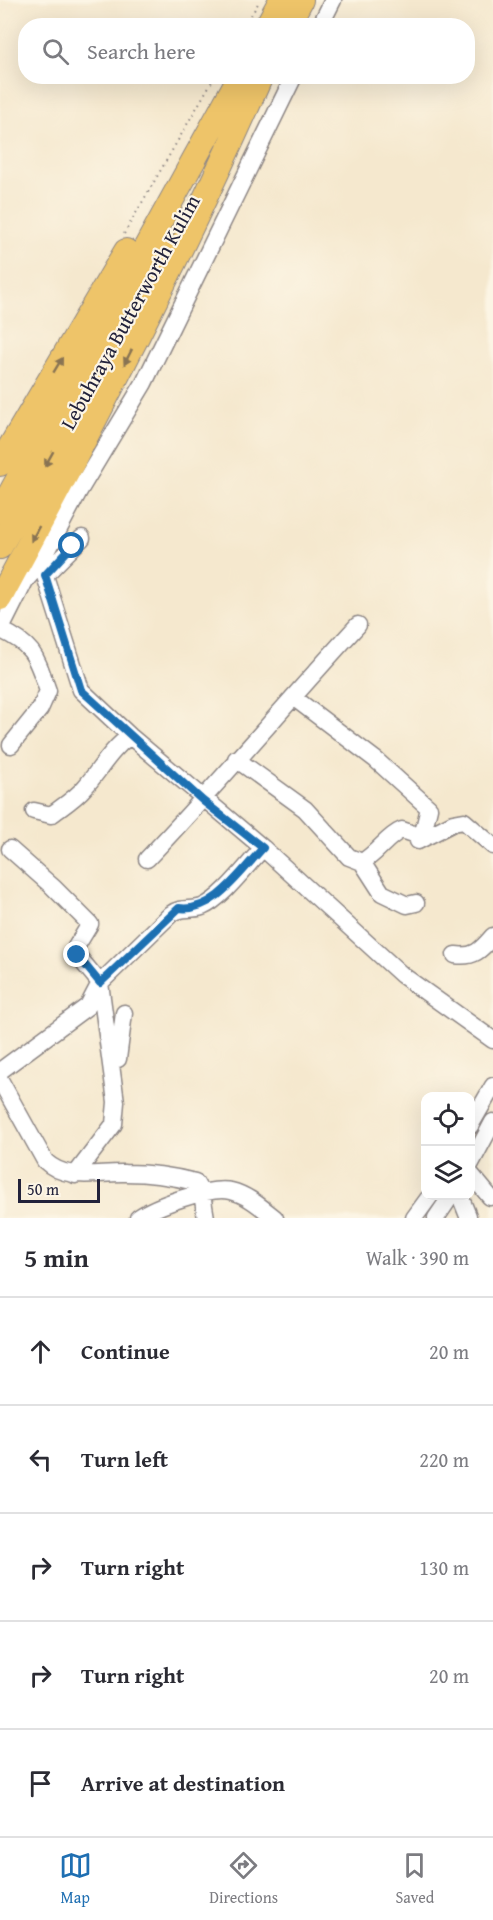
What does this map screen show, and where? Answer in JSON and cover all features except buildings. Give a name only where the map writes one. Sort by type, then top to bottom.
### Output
[{"type":"highway","points":[[271,18],[281,0]]},
{"type":"highway","points":[[291,18],[300,0]]},
{"type":"highway","points":[[0,464],[168,181],[233,84]]},
{"type":"highway","name":"Lebuhraya Butterworth Kulim","points":[[0,512],[234,84]]},
{"type":"highway","name":"Lebuhraya Butterworth Kulim","points":[[0,547],[256,84]]},
{"type":"highway","points":[[0,598],[83,446],[206,202],[257,84]]},
{"type":"street","points":[[324,18],[333,0]]},
{"type":"street","points":[[290,84],[144,383],[79,491],[43,569],[81,690],[203,801],[263,848],[402,975],[493,1040]]},
{"type":"street","points":[[11,745],[40,709],[48,691],[36,658],[23,640],[0,631],[25,581],[82,538]]},
{"type":"street","points":[[147,859],[203,801],[236,759],[358,625]]},
{"type":"street","points":[[292,697],[376,760],[429,808],[419,840]]},
{"type":"street","points":[[34,811],[51,815],[63,806],[83,790],[120,743],[130,736]]},
{"type":"street","points":[[236,759],[305,809],[349,857],[362,862],[382,893],[407,905],[416,903]]},
{"type":"street","points":[[419,840],[453,823],[464,821],[493,846]]},
{"type":"street","points":[[362,862],[377,854],[393,833],[402,830],[419,840]]},
{"type":"street","points":[[0,1071],[88,1006],[100,983],[179,908],[202,906],[215,898],[263,848]]},
{"type":"street","points":[[10,849],[53,886],[90,924],[76,947],[77,955],[100,983],[115,1084]]},
{"type":"street","points":[[455,955],[467,957],[477,953],[493,936]]},
{"type":"street","points":[[75,1175],[114,1124],[115,1084],[124,1013]]},
{"type":"street","points":[[0,1080],[45,1161],[55,1170],[75,1175],[124,1172],[170,1176],[195,1182],[204,1205]]},
{"type":"street","points":[[475,1119],[493,1086]]},
{"type":"street","points":[[475,1157],[493,1122]]},
{"type":"street","points":[[475,1178],[490,1197]]},
{"type":"street","points":[[138,1218],[152,1208],[204,1205],[220,1190],[233,1191],[252,1201],[275,1218]]},
{"type":"street","points":[[414,1218],[427,1200]]},
{"type":"street","points":[[436,1218],[448,1200]]},
{"type":"street","points":[[462,1200],[468,1216]]},
{"type":"path","points":[[250,18],[260,0]]},
{"type":"path","points":[[123,235],[210,84]]},
{"type":"route","points":[[72,546],[45,575],[81,690],[203,801],[263,848],[215,898],[202,906],[179,908],[100,983],[77,955]]}]
